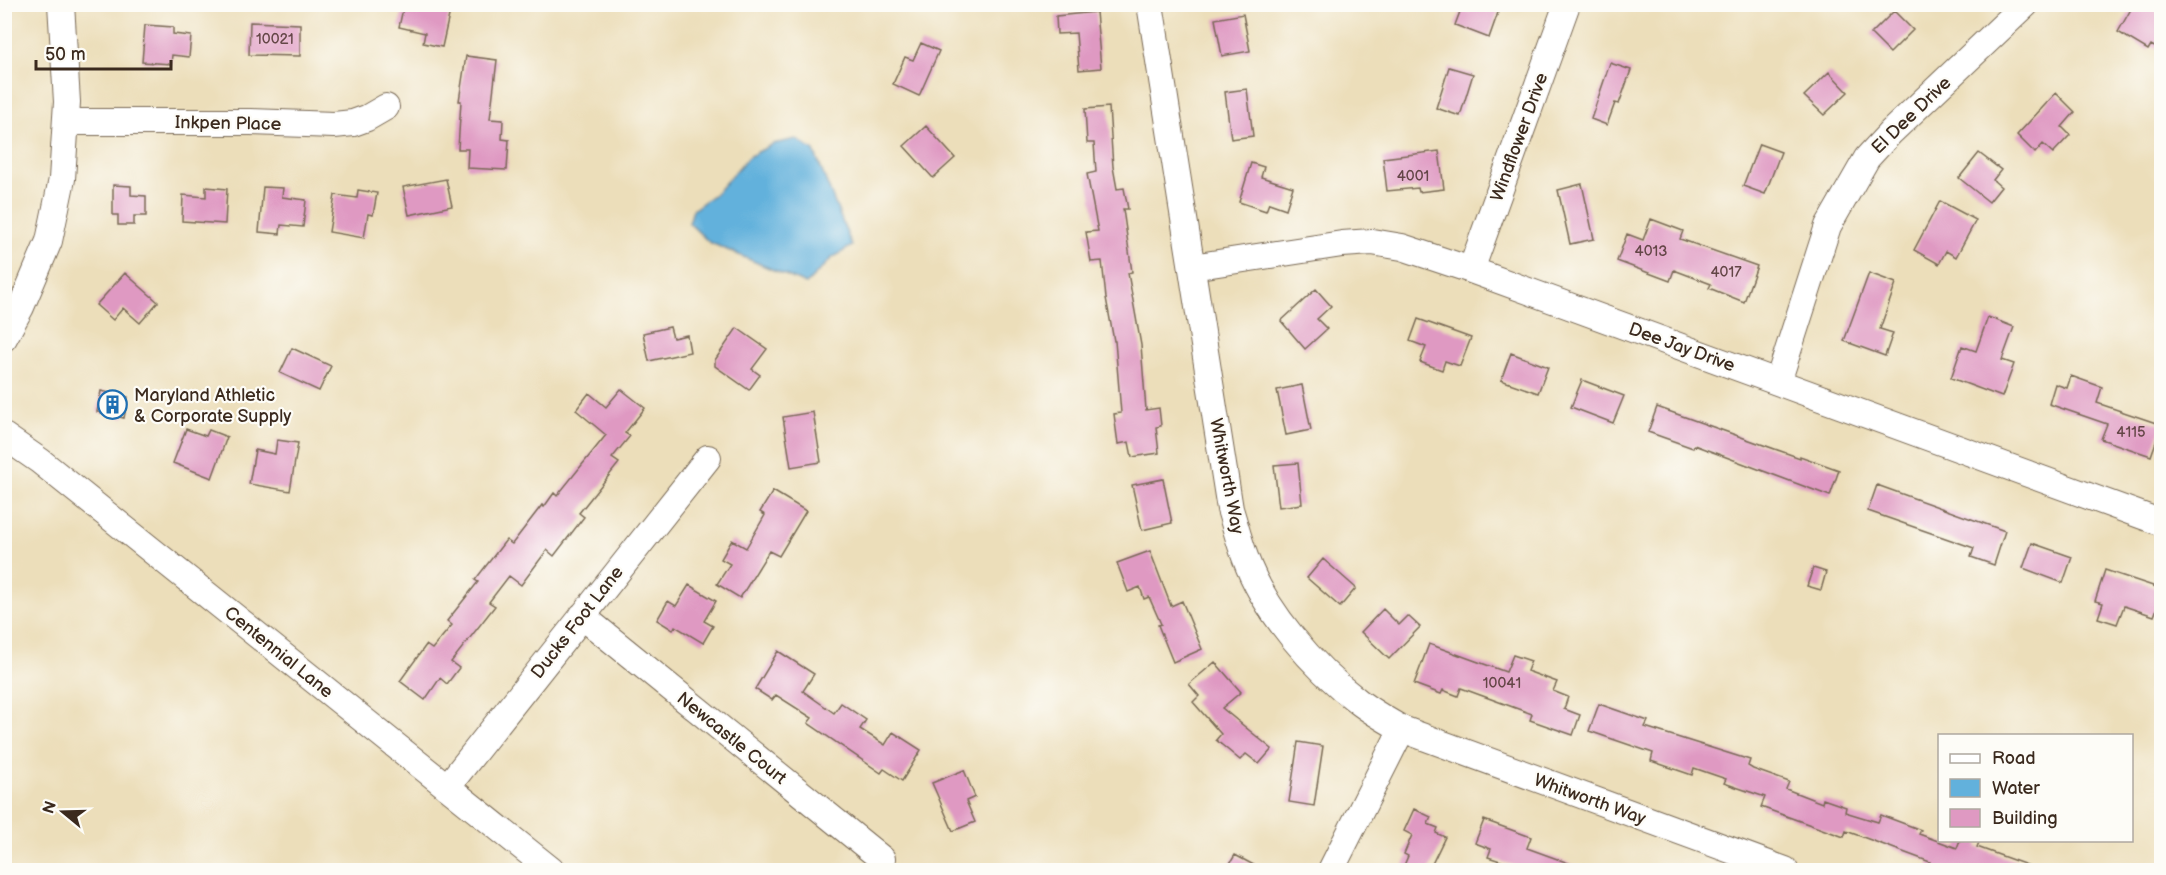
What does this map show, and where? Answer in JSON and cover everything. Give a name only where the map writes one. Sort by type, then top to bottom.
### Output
[{"type":"street","points":[[4,338],[21,306],[49,241],[62,179],[67,102],[61,4]]},
{"type":"street","name":"Whitworth Way","points":[[1150,4],[1230,509],[1245,559],[1267,601],[1280,620],[1324,673],[1360,703],[1402,729],[1785,870]]},
{"type":"street","name":"Windflower Drive","points":[[1471,270],[1567,4]]},
{"type":"street","name":"El Dee Drive","points":[[1778,382],[1828,226],[1867,158],[1891,132],[2026,4]]},
{"type":"street","name":"Inkpen Place","points":[[66,122],[251,122],[334,125],[353,123],[386,107]]},
{"type":"street","name":"Dee Jay Drive","points":[[1192,267],[1342,244],[1372,242],[1402,247],[1471,270],[2162,523]]},
{"type":"street","name":"Centennial Lane","points":[[4,436],[40,461],[551,870]]},
{"type":"street","name":"Ducks Foot Lane","points":[[447,787],[708,458]]},
{"type":"street","name":"Newcastle Court","points":[[582,616],[882,859]]},
{"type":"street","points":[[1331,870],[1402,729]]},
{"type":"water","points":[[796,139],[814,151],[852,246],[832,258],[806,284],[709,242],[689,223],[693,210],[717,192],[748,157],[773,144]]},
{"type":"building","points":[[404,4],[422,4],[450,11],[442,47],[423,43],[425,33],[399,27]]},
{"type":"building","points":[[1473,4],[1501,4],[1489,38],[1455,25],[1461,9],[1470,12]]},
{"type":"building","points":[[2134,4],[2145,4],[2162,15],[2162,51],[2151,45],[2148,50],[2118,32]]},
{"type":"building","points":[[1894,11],[1913,30],[1890,53],[1871,34]]},
{"type":"building","points":[[1096,12],[1101,68],[1079,70],[1076,33],[1057,34],[1056,16]]},
{"type":"building","points":[[1243,14],[1250,51],[1222,56],[1215,19]]},
{"type":"building","points":[[250,22],[300,24],[300,56],[249,55]]},
{"type":"building","points":[[145,25],[173,27],[173,34],[191,36],[189,57],[172,55],[171,64],[142,62]]},
{"type":"building","points":[[921,43],[939,51],[919,96],[893,84],[905,57],[913,60]]},
{"type":"building","points":[[466,56],[497,60],[490,119],[503,120],[502,139],[509,140],[507,170],[467,168],[468,149],[458,149],[461,101],[459,101]]},
{"type":"building","points":[[1610,63],[1631,70],[1619,104],[1615,103],[1607,125],[1591,119]]},
{"type":"building","points":[[1449,67],[1473,74],[1460,116],[1436,108]]},
{"type":"building","points":[[1829,72],[1848,92],[1824,115],[1804,96]]},
{"type":"building","points":[[1247,89],[1253,136],[1231,139],[1225,92]]},
{"type":"building","points":[[2056,93],[2075,112],[2062,127],[2070,135],[2053,153],[2043,144],[2035,153],[2017,135]]},
{"type":"building","points":[[1109,107],[1113,167],[1117,189],[1124,188],[1128,209],[1123,209],[1132,272],[1128,273],[1141,345],[1146,410],[1159,408],[1161,426],[1156,427],[1159,453],[1132,457],[1129,442],[1118,444],[1114,414],[1121,413],[1115,341],[1106,298],[1102,261],[1091,262],[1086,232],[1098,231],[1087,174],[1096,172],[1094,143],[1087,143],[1085,109]]},
{"type":"building","points":[[926,126],[955,158],[933,178],[904,146]]},
{"type":"building","points":[[1759,144],[1781,152],[1765,194],[1743,186]]},
{"type":"building","points":[[1439,151],[1444,189],[1419,192],[1418,188],[1387,191],[1383,158]]},
{"type":"building","points":[[1979,153],[2001,170],[1993,180],[2001,187],[1989,202],[1959,178]]},
{"type":"building","points":[[1251,163],[1264,167],[1261,177],[1293,187],[1286,209],[1269,203],[1266,211],[1239,202]]},
{"type":"building","points":[[446,179],[452,206],[409,215],[403,187]]},
{"type":"building","points":[[1582,184],[1594,239],[1570,244],[1558,190]]},
{"type":"building","points":[[113,185],[131,186],[131,195],[146,196],[146,216],[134,216],[134,225],[118,225],[118,215],[113,215]]},
{"type":"building","points":[[206,187],[227,189],[225,224],[182,221],[183,195],[206,197]]},
{"type":"building","points":[[263,187],[283,188],[282,197],[306,200],[303,227],[281,225],[280,234],[259,232]]},
{"type":"building","points":[[358,190],[377,193],[373,215],[368,214],[364,238],[329,232],[335,195],[357,198]]},
{"type":"building","points":[[1940,201],[1976,220],[1956,257],[1946,251],[1939,264],[1914,250]]},
{"type":"building","points":[[1651,219],[1683,231],[1680,239],[1757,266],[1744,302],[1709,288],[1711,284],[1674,270],[1670,281],[1617,261],[1627,234],[1643,240]]},
{"type":"building","points":[[125,273],[158,302],[140,323],[123,308],[113,320],[96,305]]},
{"type":"building","points":[[1869,273],[1896,283],[1880,329],[1893,333],[1885,356],[1844,341]]},
{"type":"building","points":[[1316,289],[1331,306],[1317,319],[1327,329],[1305,349],[1281,321]]},
{"type":"building","points":[[1988,317],[2014,327],[2002,360],[2014,364],[2002,397],[1951,378],[1962,346],[1976,351]]},
{"type":"building","points":[[1418,319],[1471,338],[1460,366],[1445,361],[1442,370],[1420,362],[1426,347],[1410,341]]},
{"type":"building","points":[[670,327],[673,338],[687,335],[690,352],[649,361],[643,333]]},
{"type":"building","points":[[737,328],[767,349],[752,369],[760,375],[749,390],[715,366],[715,360]]},
{"type":"building","points":[[292,348],[331,366],[319,391],[280,373]]},
{"type":"building","points":[[1511,353],[1548,367],[1538,393],[1501,380]]},
{"type":"building","points":[[2071,376],[2102,387],[2097,403],[2162,425],[2151,456],[2101,439],[2107,424],[2049,404],[2055,384],[2067,388]]},
{"type":"building","points":[[1582,380],[1624,396],[1613,423],[1571,407]]},
{"type":"building","points":[[1302,385],[1311,430],[1286,435],[1277,390]]},
{"type":"building","points":[[621,389],[645,408],[625,433],[630,436],[612,458],[619,463],[579,513],[584,517],[554,556],[547,550],[521,585],[509,576],[489,602],[495,606],[451,662],[459,668],[447,684],[440,678],[425,700],[400,681],[426,645],[432,649],[452,625],[447,621],[478,582],[475,580],[506,540],[512,544],[542,505],[544,507],[554,493],[557,496],[606,435],[576,410],[589,393],[606,407]]},
{"type":"building","name":"Maryland Athletic & Corporate Supply","points":[[101,391],[128,397],[124,418],[97,412]]},
{"type":"building","points":[[1657,407],[1839,470],[1830,496],[1694,445],[1693,448],[1648,432]]},
{"type":"building","points":[[813,412],[821,462],[791,467],[783,417]]},
{"type":"building","points":[[186,429],[206,436],[209,430],[227,437],[212,478],[173,463]]},
{"type":"building","points":[[277,440],[298,443],[290,491],[249,484],[255,450],[275,454]]},
{"type":"building","points":[[1298,463],[1302,504],[1279,507],[1274,465]]},
{"type":"building","points":[[1163,479],[1172,523],[1142,530],[1132,485]]},
{"type":"building","points":[[1877,485],[2005,531],[1994,565],[1971,557],[1974,548],[1868,511]]},
{"type":"building","points":[[773,491],[806,511],[779,556],[769,551],[740,598],[717,584],[730,564],[721,559],[732,540],[746,548],[765,515],[760,512]]},
{"type":"building","points":[[2032,543],[2072,557],[2063,583],[2023,568]]},
{"type":"building","points":[[1150,551],[1171,606],[1182,601],[1202,649],[1173,662],[1158,625],[1161,624],[1149,597],[1144,599],[1140,587],[1128,592],[1117,563]]},
{"type":"building","points":[[1323,559],[1356,588],[1340,607],[1307,578]]},
{"type":"building","points":[[1813,568],[1826,572],[1821,590],[1807,586]]},
{"type":"building","points":[[2105,570],[2162,589],[2162,596],[2154,616],[2124,606],[2117,624],[2098,618],[2103,603],[2095,601]]},
{"type":"building","points":[[689,585],[716,601],[704,621],[713,626],[703,643],[675,626],[673,630],[657,620],[668,601],[676,606]]},
{"type":"building","points":[[1383,609],[1399,625],[1408,616],[1420,627],[1389,659],[1361,632]]},
{"type":"building","points":[[1429,644],[1506,672],[1513,655],[1531,661],[1527,671],[1557,682],[1553,691],[1568,697],[1564,709],[1580,715],[1573,735],[1530,720],[1532,714],[1461,688],[1458,696],[1443,690],[1441,694],[1414,684]]},
{"type":"building","points":[[778,651],[814,674],[803,691],[834,713],[841,703],[866,720],[860,729],[885,745],[893,732],[921,750],[902,781],[884,769],[881,773],[808,723],[812,718],[776,695],[772,700],[755,689]]},
{"type":"building","points":[[1215,662],[1241,692],[1222,708],[1272,749],[1259,764],[1246,754],[1240,760],[1216,740],[1221,734],[1193,702],[1199,696],[1189,684]]},
{"type":"building","points":[[1599,704],[1648,721],[1645,727],[1750,760],[1748,766],[1753,769],[1789,782],[1786,789],[1822,803],[1823,799],[1846,807],[1845,812],[1878,822],[1881,815],[1921,830],[1919,834],[1957,848],[1959,842],[1979,842],[1977,847],[2038,870],[1927,870],[1930,862],[1846,831],[1844,837],[1761,807],[1765,797],[1724,783],[1726,779],[1694,768],[1692,775],[1651,761],[1653,753],[1589,731]]},
{"type":"building","points":[[1298,742],[1323,746],[1314,806],[1289,802]]},
{"type":"building","points":[[964,770],[975,797],[966,801],[975,822],[953,831],[932,783]]},
{"type":"building","points":[[1414,809],[1431,817],[1428,824],[1438,828],[1436,833],[1445,837],[1429,870],[1402,870],[1408,856],[1404,854],[1412,835],[1404,831]]},
{"type":"building","points":[[1484,820],[1531,837],[1527,848],[1585,869],[1528,870],[1488,857],[1491,849],[1475,843]]},
{"type":"building","points":[[1235,855],[1263,870],[1226,870]]},
{"type":"place","name":"Maryland Athletic & Corporate Supply","points":[[113,405]]}]
